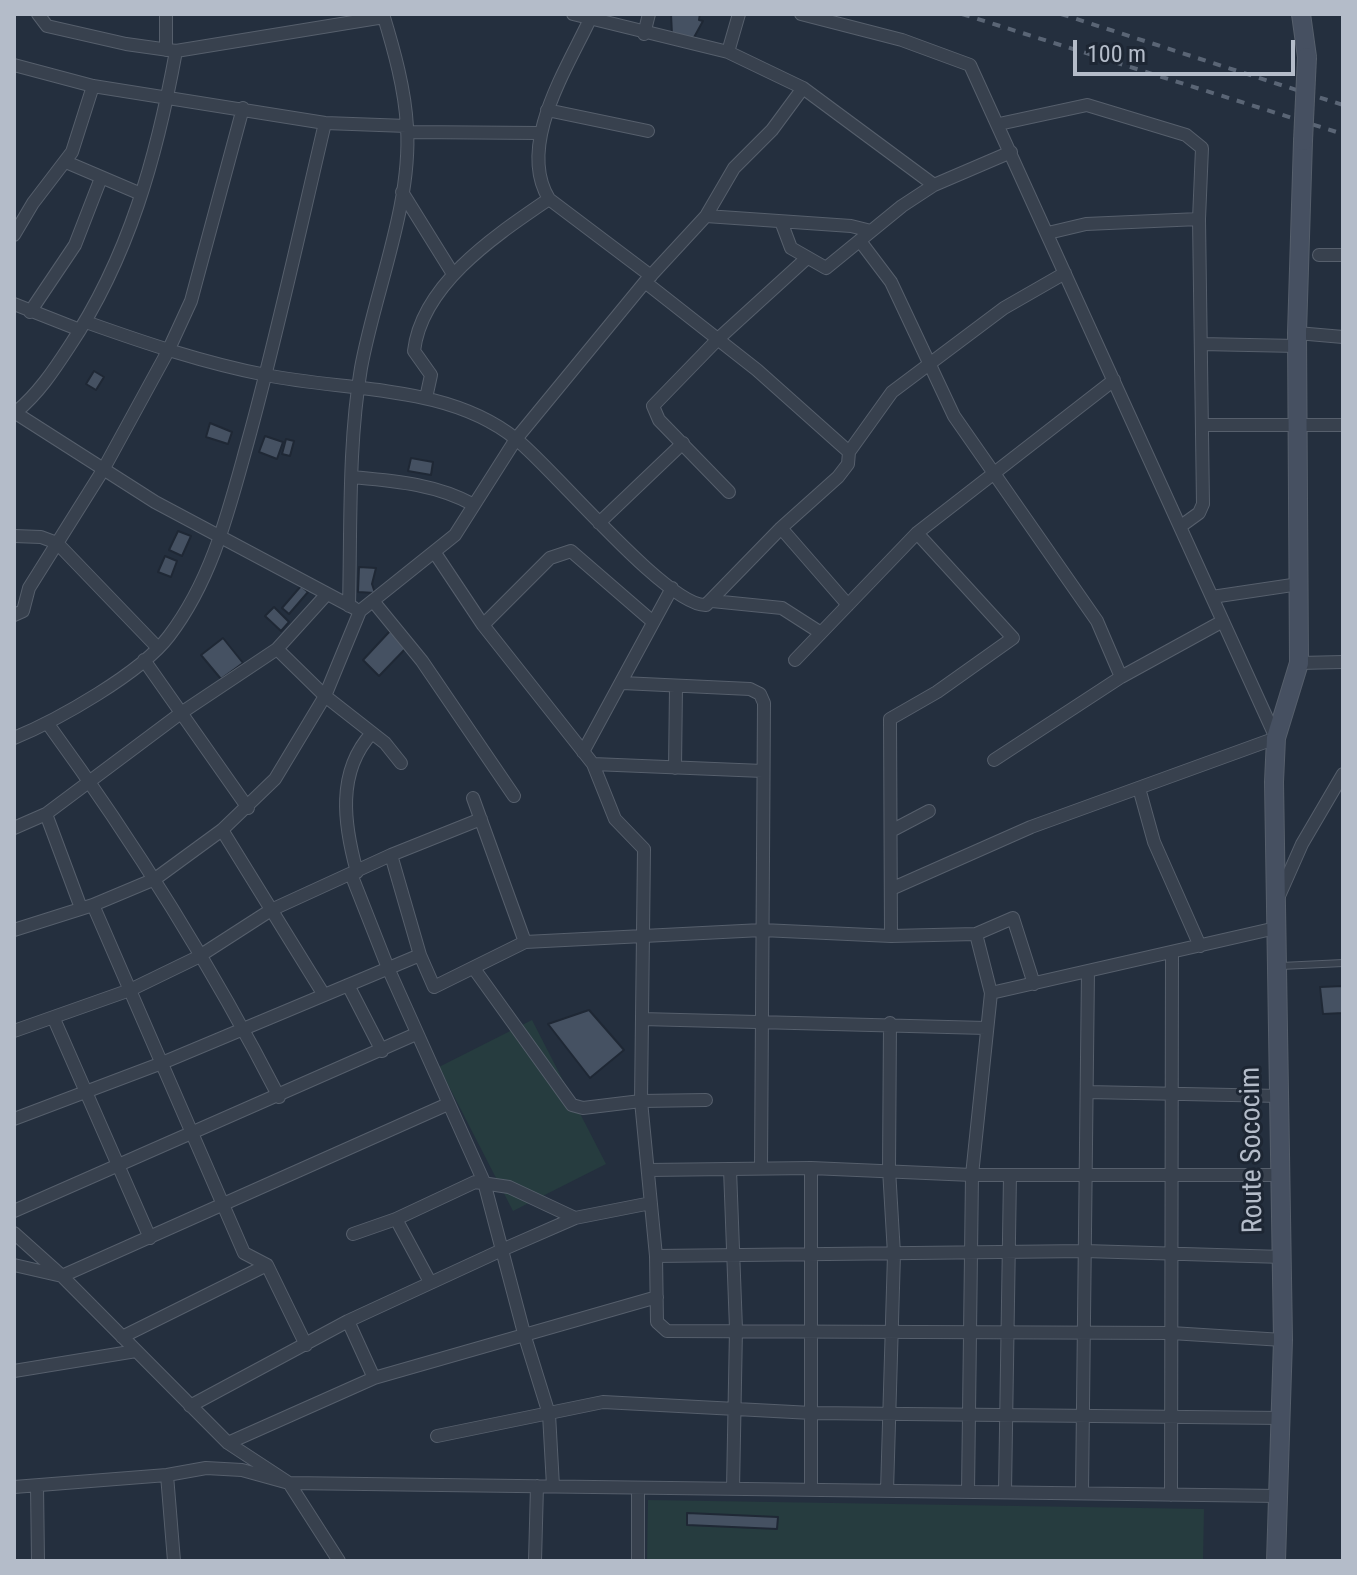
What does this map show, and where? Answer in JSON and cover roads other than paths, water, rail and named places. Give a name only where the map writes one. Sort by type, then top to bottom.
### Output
[{"type":"street","points":[[14,930],[87,907],[155,879],[222,830],[275,779],[325,696],[354,608],[352,477],[359,391],[402,192],[408,129],[403,92],[384,15],[171,50],[47,26],[38,14]]},
{"type":"street","points":[[166,14],[171,50],[168,97],[141,194],[111,280],[49,378],[15,412],[103,470],[354,608],[373,601],[455,535],[516,439],[648,279],[706,216],[734,168],[772,130],[803,88]]},
{"type":"street","points":[[573,14],[644,34],[728,52],[803,88],[934,185]]},
{"type":"street","points":[[644,34],[649,14]]},
{"type":"street","points":[[728,52],[739,14]]},
{"type":"street","points":[[801,14],[902,40],[970,65],[1276,738],[1031,827],[891,889]]},
{"type":"street","name":"Route Sococim","points":[[1276,1561],[1282,1418],[1283,1257],[1276,928],[1276,738],[1299,663],[1297,339],[1307,57],[1301,14]]},
{"type":"street","points":[[591,17],[539,133],[542,185],[549,199],[648,279],[849,452]]},
{"type":"street","points":[[14,65],[93,86],[325,123],[539,133]]},
{"type":"street","points":[[14,235],[33,203],[66,162],[93,86]]},
{"type":"street","points":[[999,124],[1087,105],[1186,135],[1202,148],[1199,219],[1203,504],[1199,513],[1181,526]]},
{"type":"street","points":[[14,615],[23,611],[29,588],[103,470],[168,351],[205,259],[243,108]]},
{"type":"street","points":[[547,110],[648,131]]},
{"type":"street","points":[[14,738],[48,724],[144,660],[158,648],[193,601],[221,537],[266,375],[325,123]]},
{"type":"street","points":[[782,224],[791,248],[826,268],[934,185],[1011,152]]},
{"type":"street","points":[[66,162],[141,194]]},
{"type":"street","points":[[30,312],[75,245],[101,178]]},
{"type":"street","points":[[402,192],[453,274]]},
{"type":"street","points":[[426,398],[431,375],[414,351],[415,341],[453,274],[497,235],[549,199]]},
{"type":"street","points":[[706,216],[782,224],[851,226],[871,231]]},
{"type":"street","points":[[1048,233],[1086,224],[1199,219]]},
{"type":"street","points":[[860,241],[891,282],[954,416],[1097,621],[1121,677]]},
{"type":"street","points":[[1319,255],[1343,255]]},
{"type":"street","points":[[729,492],[659,420],[653,406],[718,339],[807,258]]},
{"type":"street","points":[[712,601],[781,528],[838,477],[848,464],[849,452],[892,392],[1004,308],[1065,273]]},
{"type":"street","points":[[14,304],[30,312],[168,351],[266,375],[359,391],[426,398],[463,407],[516,439],[599,523],[672,588],[698,606],[712,601],[782,608],[821,633]]},
{"type":"street","points":[[1201,344],[1343,337]]},
{"type":"street","points":[[795,660],[917,533],[1114,380]]},
{"type":"street","points":[[1202,425],[1343,425]]},
{"type":"street","points":[[599,523],[683,443]]},
{"type":"street","points":[[352,477],[423,485],[453,493],[474,505]]},
{"type":"street","points":[[781,528],[848,605]]},
{"type":"street","points":[[891,936],[890,719],[937,692],[1013,638],[917,533]]},
{"type":"street","points":[[14,536],[41,537],[57,543],[158,648]]},
{"type":"street","points":[[483,625],[550,558],[571,551],[653,622]]},
{"type":"street","points":[[435,553],[483,625],[593,764],[615,819],[644,849],[641,1101],[656,1256],[657,1322],[667,1331],[1171,1333],[1283,1340]]},
{"type":"street","points":[[1212,597],[1299,584]]},
{"type":"street","points":[[583,752],[672,588]]},
{"type":"street","points":[[14,828],[46,814],[181,713],[277,649],[326,595]]},
{"type":"street","points":[[373,601],[422,661],[514,796]]},
{"type":"street","points":[[994,760],[1121,677],[1223,621]]},
{"type":"street","points":[[277,649],[325,696],[372,733],[401,763]]},
{"type":"street","points":[[144,660],[248,808]]},
{"type":"street","points":[[1299,663],[1343,662]]},
{"type":"street","points":[[622,683],[750,689],[760,694],[764,703],[761,1168]]},
{"type":"street","points":[[675,768],[676,687]]},
{"type":"street","points":[[48,724],[155,879],[279,1097]]},
{"type":"street","points":[[372,733],[360,746],[348,776],[348,837],[354,873],[388,968],[484,1182],[549,1414],[553,1486]]},
{"type":"street","points":[[593,764],[763,771]]},
{"type":"street","points":[[1276,902],[1302,844],[1343,774]]},
{"type":"street","points":[[1139,788],[1154,842],[1200,946]]},
{"type":"street","points":[[473,798],[525,942]]},
{"type":"street","points":[[891,831],[929,811]]},
{"type":"street","points":[[46,814],[87,907],[130,990],[244,1253],[267,1265],[306,1345]]},
{"type":"street","points":[[14,1031],[130,990],[198,957],[271,910],[391,855],[481,819]]},
{"type":"street","points":[[222,830],[324,995]]},
{"type":"street","points":[[391,855],[420,955],[434,987],[475,970],[525,942],[762,930],[891,936],[976,934],[1013,918],[1034,984]]},
{"type":"street","points":[[991,993],[1276,928]]},
{"type":"street","points":[[968,1492],[972,1175],[991,993],[976,934]]},
{"type":"street","points":[[1171,1495],[1172,952]]},
{"type":"street","points":[[14,1119],[162,1063],[420,955]]},
{"type":"street","points":[[475,970],[572,1105],[583,1108],[641,1101],[706,1100]]},
{"type":"street","points":[[1082,1493],[1088,971]]},
{"type":"street","points":[[348,985],[382,1051]]},
{"type":"street","points":[[54,1019],[150,1238]]},
{"type":"street","points":[[642,1019],[890,1023],[986,1028]]},
{"type":"street","points":[[887,1491],[894,1254],[889,1169],[890,1023]]},
{"type":"street","points":[[14,1211],[279,1097],[416,1034]]},
{"type":"street","points":[[1087,1092],[1280,1096]]},
{"type":"street","points":[[14,1265],[62,1276],[448,1104]]},
{"type":"street","points":[[648,1170],[811,1168],[972,1175],[1281,1175]]},
{"type":"street","points":[[811,1168],[811,1490]]},
{"type":"street","points":[[730,1169],[736,1329],[733,1489]]},
{"type":"street","points":[[1005,1492],[1010,1175]]},
{"type":"street","points":[[353,1234],[396,1219],[464,1185],[484,1182],[509,1187],[575,1218]]},
{"type":"street","points":[[190,1406],[348,1321],[504,1249],[575,1218],[651,1203]]},
{"type":"street","points":[[396,1219],[430,1282]]},
{"type":"street","points":[[14,1233],[62,1276],[228,1443],[289,1483],[339,1561]]},
{"type":"street","points":[[656,1256],[733,1252],[894,1254],[1085,1251],[1283,1257]]},
{"type":"street","points":[[122,1337],[267,1265]]},
{"type":"street","points":[[228,1443],[374,1378],[657,1297]]},
{"type":"street","points":[[348,1321],[374,1378]]},
{"type":"street","points":[[14,1371],[136,1351]]},
{"type":"street","points":[[437,1436],[603,1402],[812,1413],[1282,1418]]},
{"type":"street","points":[[14,1487],[167,1475],[206,1468],[242,1470],[289,1483],[1279,1496]]},
{"type":"street","points":[[167,1475],[174,1561]]},
{"type":"street","points":[[37,1486],[38,1561]]},
{"type":"street","points":[[535,1561],[537,1486]]},
{"type":"street","points":[[638,1488],[638,1561]]},
{"type":"lane","points":[[1277,966],[1343,963]]},
{"type":"railway","points":[[962,14],[1343,134]]},
{"type":"railway","points":[[1061,14],[1343,105]]}]
